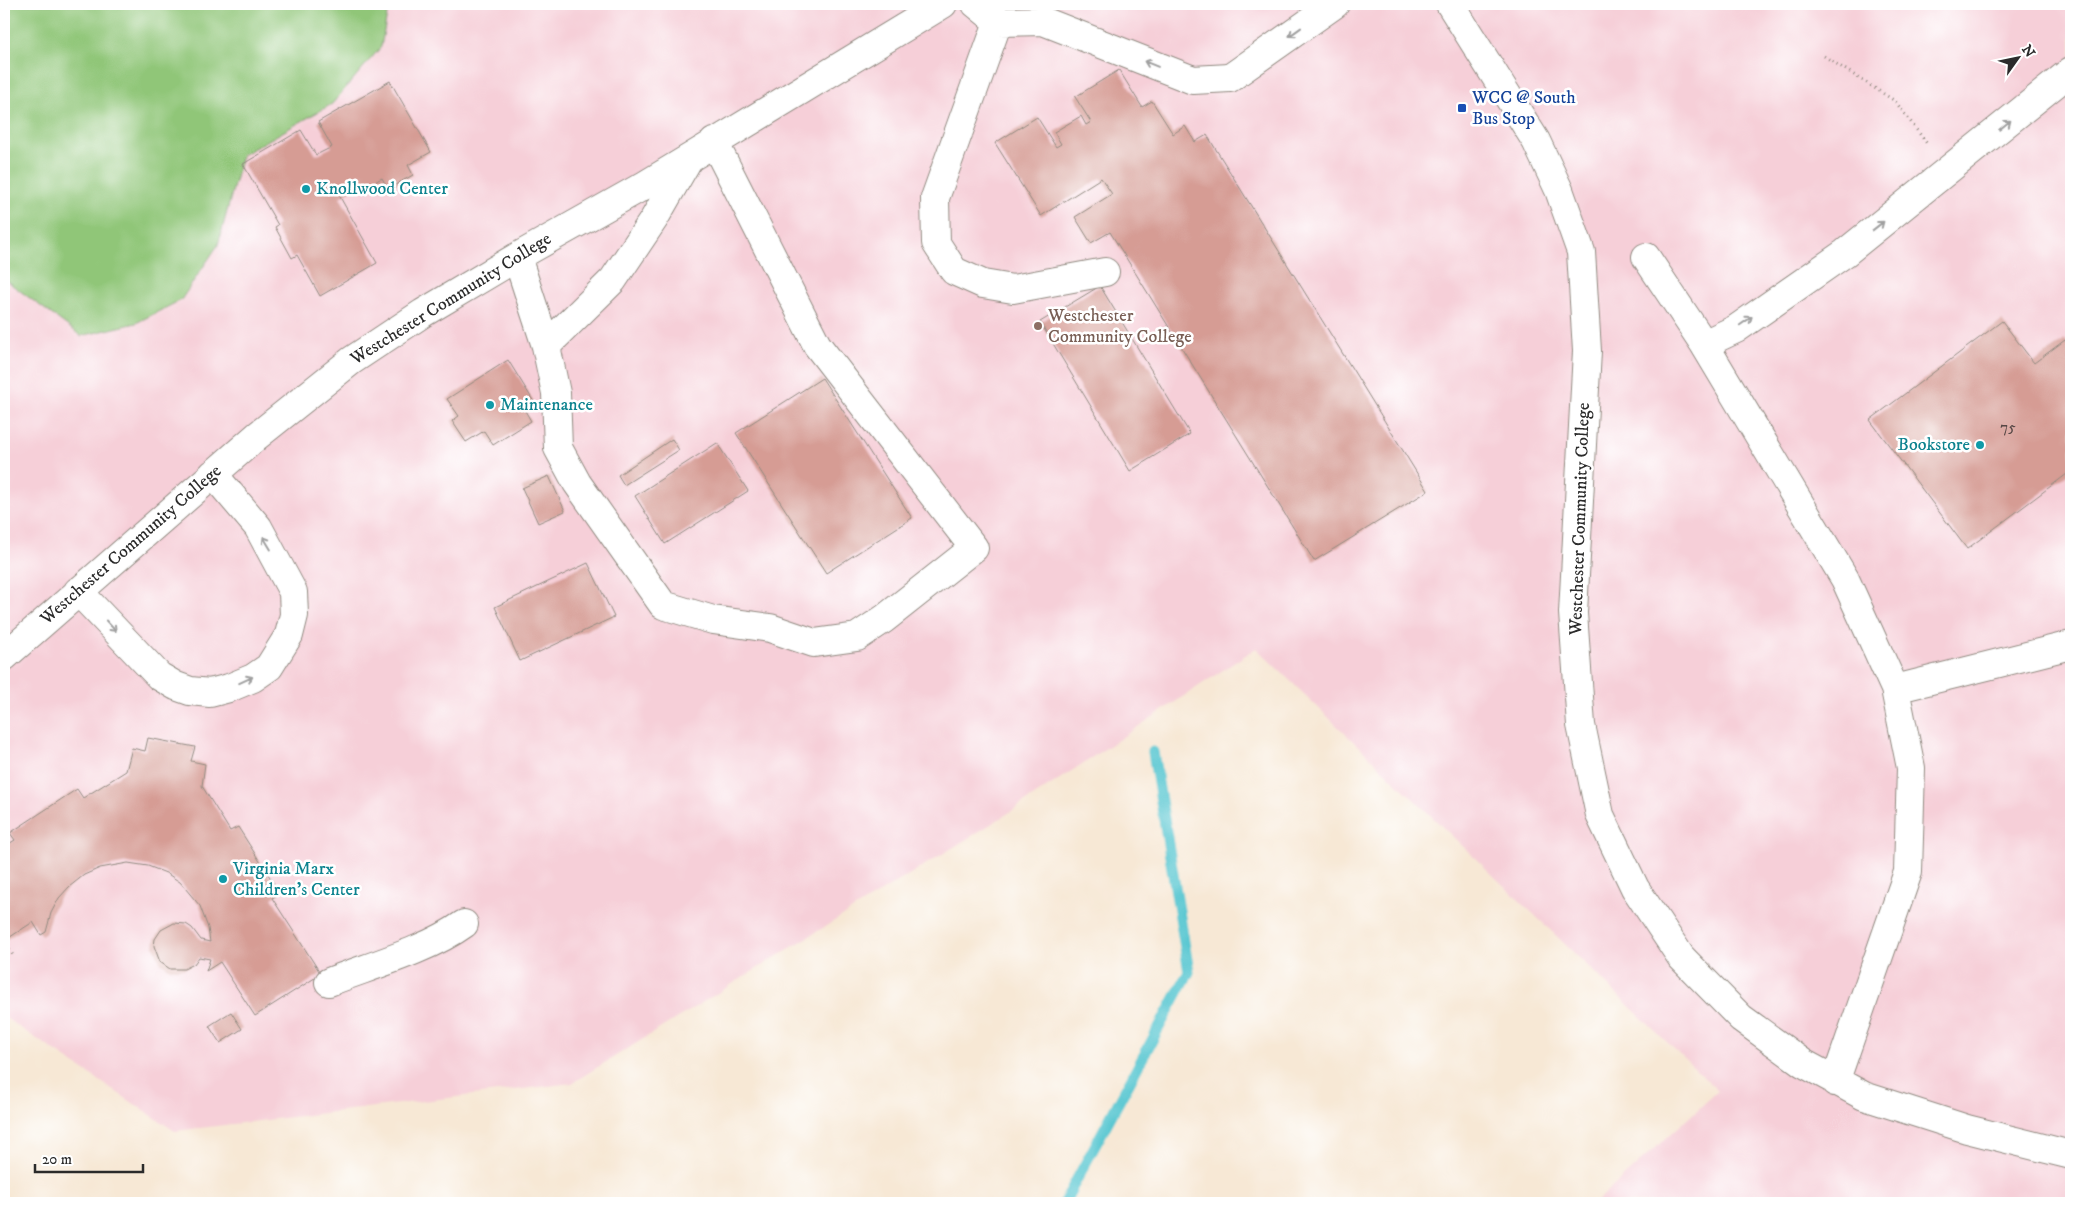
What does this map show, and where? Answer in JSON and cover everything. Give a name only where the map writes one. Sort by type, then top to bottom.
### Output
[{"type":"street","name":"Westchester Community College","points":[[4,656],[257,436],[351,361],[423,313],[689,158],[943,4]]},
{"type":"street","points":[[976,4],[998,22],[1043,21],[1192,80],[1230,78],[1335,4]]},
{"type":"street","name":"Westchester Community College","points":[[1450,4],[1536,141],[1559,190],[1582,252],[1587,351],[1573,612],[1581,725],[1600,815],[1635,888],[1681,957],[1741,1018],[1803,1063],[1864,1096],[1966,1129],[2071,1155]]},
{"type":"street","points":[[998,22],[935,198],[936,243],[954,271],[983,284],[1013,289],[1105,272]]},
{"type":"street","points":[[1704,344],[1736,329],[1845,253],[2071,72]]},
{"type":"street","points":[[517,257],[546,346],[556,393],[558,448],[577,483],[663,606],[714,620],[770,628],[814,643],[857,637],[884,619],[974,548],[817,344],[714,142]]},
{"type":"street","points":[[546,346],[613,280],[654,220],[689,158]]},
{"type":"street","points":[[1646,257],[1704,344],[1845,580],[1895,689],[1911,768],[1908,872],[1835,1082]]},
{"type":"street","points":[[78,591],[159,676],[176,686],[190,691],[210,692],[229,688],[253,678],[269,667],[289,636],[294,614],[293,592],[258,527],[213,474]]},
{"type":"street","points":[[1895,689],[2071,645]]},
{"type":"street","points":[[329,982],[419,947],[452,932],[464,924]]},
{"type":"path","points":[[1824,56],[1895,101],[1948,172]]},
{"type":"path","points":[[4,941],[14,957]]},
{"type":"shaded area","name":"Westchester Community College","points":[[4,4],[2071,4],[2071,1203],[1595,1203],[1718,1091],[1256,648],[1004,816],[572,1083],[175,1131],[4,1017]]},
{"type":"green space","points":[[4,4],[389,4],[381,47],[332,104],[242,155],[218,245],[181,300],[136,323],[81,336],[4,279]]},
{"type":"building","points":[[1119,70],[1142,107],[1152,101],[1173,134],[1185,126],[1195,142],[1207,135],[1428,491],[1314,561],[1110,232],[1091,243],[1075,217],[1112,194],[1101,178],[1041,216],[995,143],[1037,117],[1056,147],[1061,144],[1054,132],[1081,116],[1086,125],[1091,122],[1075,97]]},
{"type":"building","name":"Knollwood Center","points":[[390,81],[431,152],[408,165],[413,175],[388,189],[382,178],[358,191],[356,188],[340,197],[377,263],[320,296],[297,255],[292,258],[275,227],[278,225],[243,164],[301,130],[316,155],[332,147],[318,122]]},
{"type":"building","points":[[1100,286],[1190,434],[1130,471],[1040,322]]},
{"type":"building","name":"Bookstore","points":[[2002,321],[2034,363],[2065,340],[2071,348],[2071,471],[1967,549],[1870,420]]},
{"type":"building","name":"Maintenance","points":[[508,360],[534,402],[524,409],[531,421],[493,445],[484,431],[466,442],[452,421],[459,416],[447,399]]},
{"type":"building","points":[[822,378],[912,518],[826,573],[736,433]]},
{"type":"building","points":[[672,439],[679,450],[624,485],[618,475]]},
{"type":"building","points":[[717,443],[748,491],[665,544],[635,496]]},
{"type":"building","points":[[549,476],[565,511],[538,523],[522,488]]},
{"type":"building","points":[[588,563],[614,617],[520,661],[495,607]]},
{"type":"building","name":"Virginia Marx Children's Center","points":[[148,738],[195,747],[191,761],[205,764],[202,786],[230,831],[238,827],[280,893],[272,898],[321,974],[255,1016],[220,962],[206,971],[210,959],[199,957],[194,964],[184,969],[170,969],[160,962],[154,946],[155,939],[161,930],[174,923],[186,924],[192,928],[201,940],[210,942],[208,928],[200,906],[180,882],[166,873],[148,866],[128,863],[100,868],[84,875],[59,898],[51,913],[46,932],[41,935],[33,922],[4,941],[4,847],[15,840],[10,833],[77,789],[83,798],[126,771],[132,748],[145,751]]},
{"type":"building","points":[[231,1012],[242,1029],[220,1043],[209,1026]]},
{"type":"waterway","points":[[1064,1203],[1189,972],[1153,752]]},
{"type":"place","name":"WCC @ South Bus Stop","points":[[1462,108]]},
{"type":"place","name":"Knollwood Center","points":[[306,189]]},
{"type":"place","name":"Westchester Community College","points":[[1038,326]]},
{"type":"place","name":"Maintenance","points":[[490,405]]},
{"type":"place","name":"Bookstore","points":[[1980,445]]},
{"type":"place","name":"Virginia Marx Children's Center","points":[[223,879]]}]
